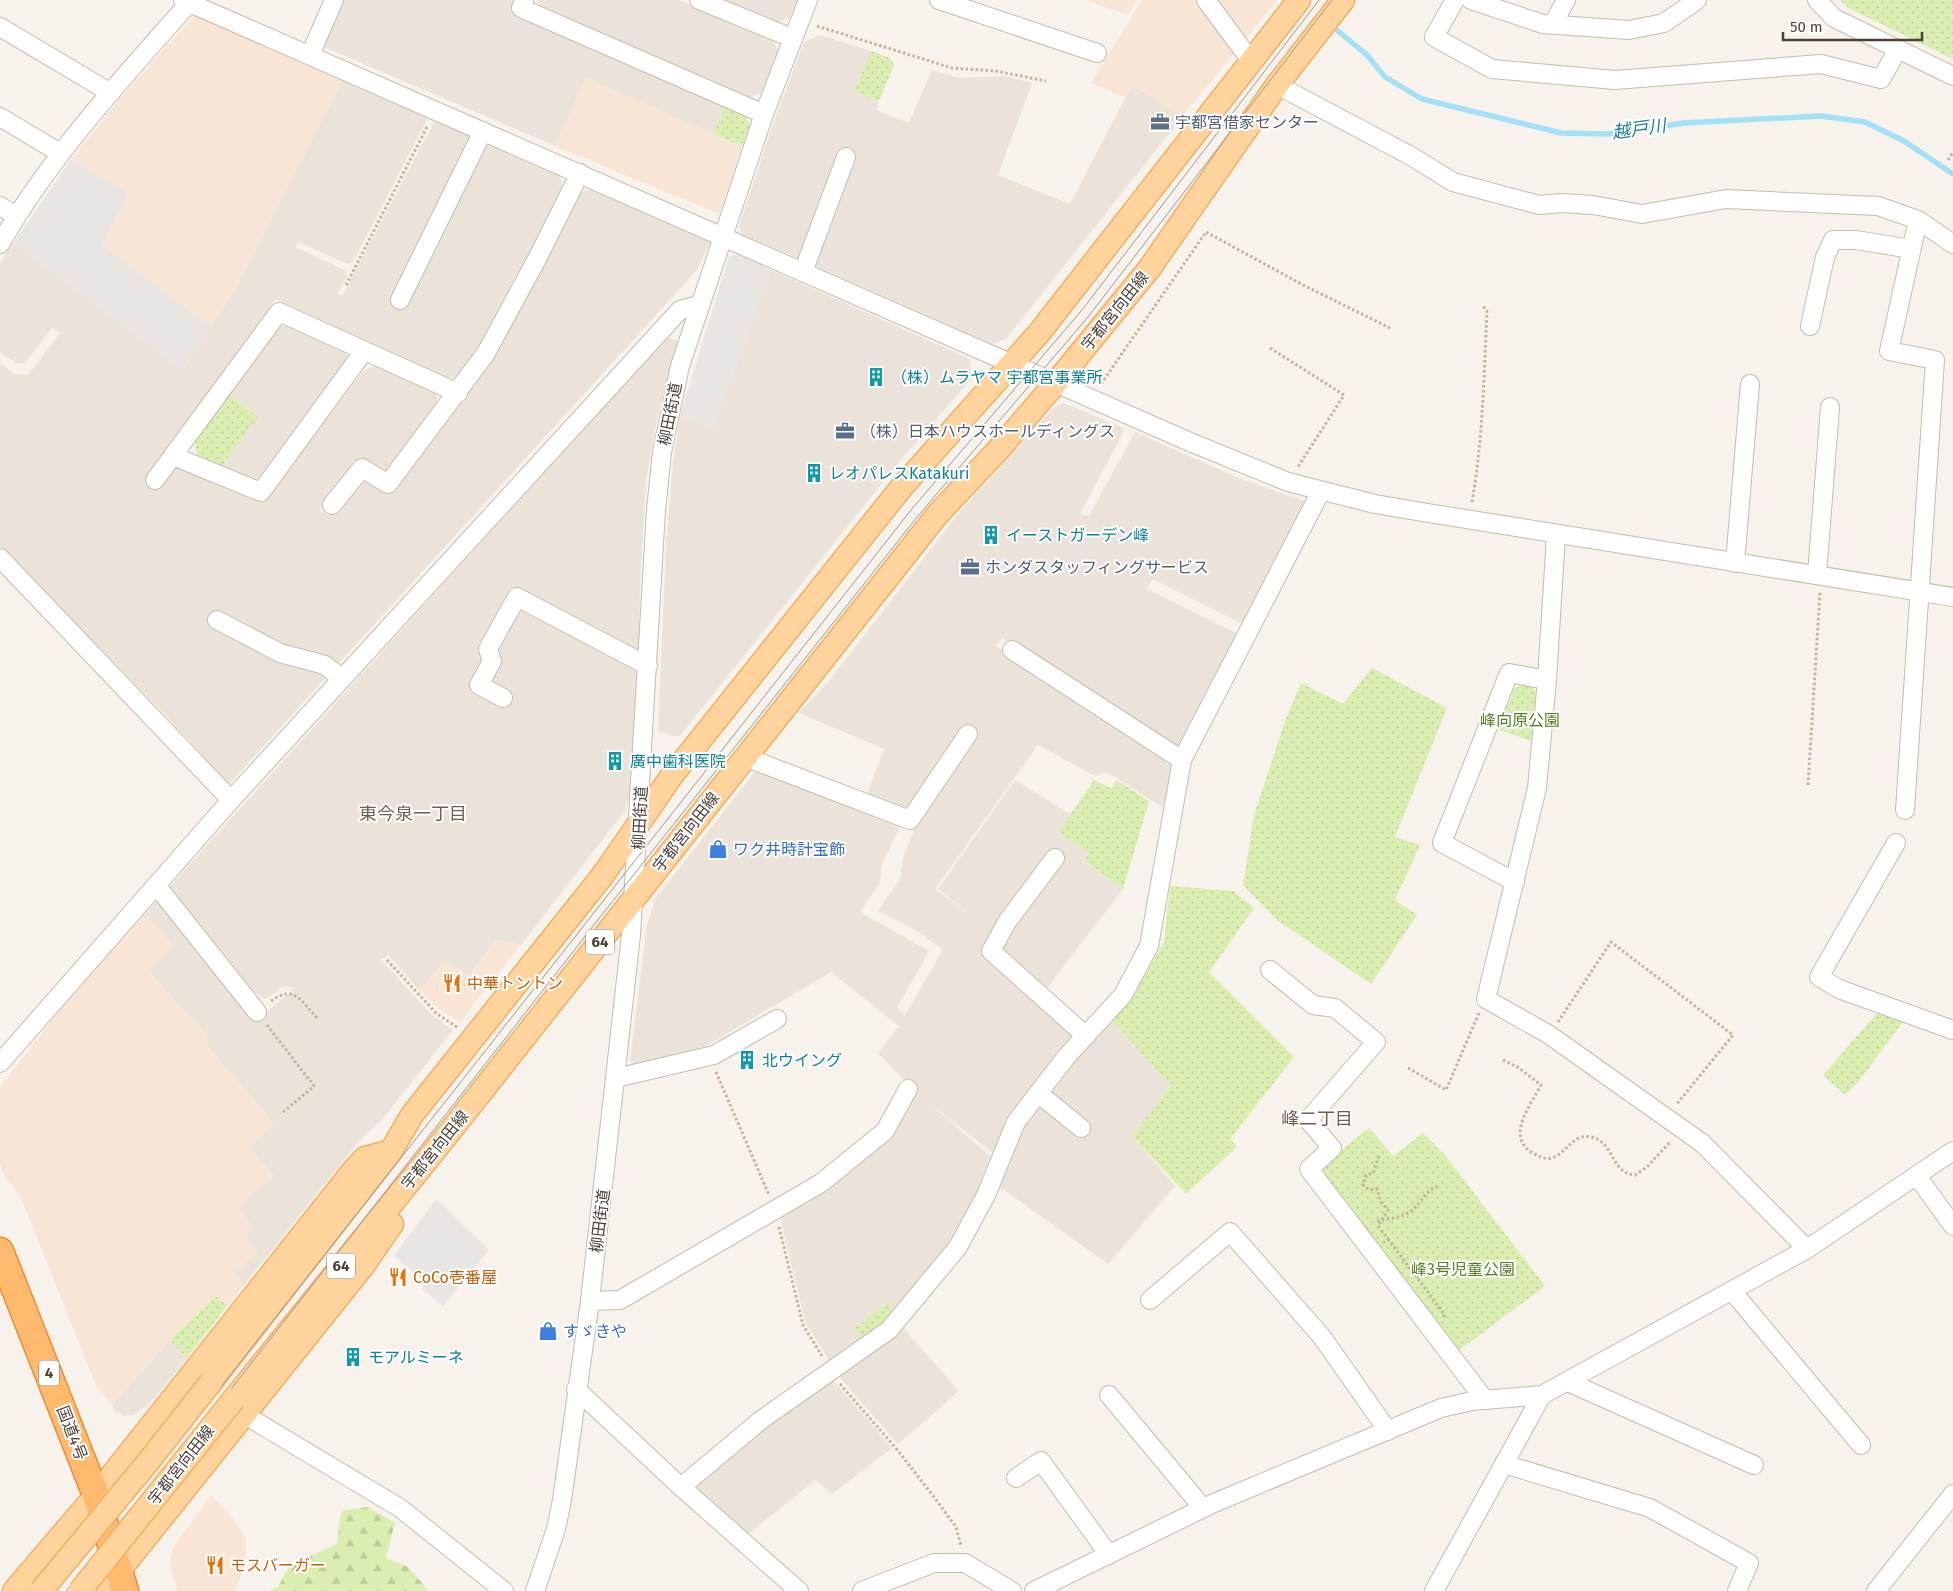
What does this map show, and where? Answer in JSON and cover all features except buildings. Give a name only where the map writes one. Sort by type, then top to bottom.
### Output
[{"type":"highway","name":"国道4号","points":[[0,1251],[96,1495],[116,1585]]},
{"type":"main road","name":"宇都宮向田線","points":[[41,1591],[148,1462],[391,1151],[412,1115],[603,874],[673,774],[901,488],[1012,366],[1299,0]]},
{"type":"main road","name":"宇都宮向田線","points":[[80,1591],[239,1407],[448,1134],[937,515],[998,450],[1055,384],[1149,269],[1277,85],[1343,0]]},
{"type":"main road","points":[[14,1591],[96,1495],[353,1171],[365,1158],[391,1151]]},
{"type":"main road","points":[[116,1585],[239,1407]]},
{"type":"street","points":[[310,56],[334,0]]},
{"type":"street","points":[[524,0],[521,8],[764,114]]},
{"type":"street","points":[[699,0],[792,38]]},
{"type":"street","name":"柳田街道","points":[[535,1591],[556,1529],[562,1500],[576,1389],[590,1301],[616,1078],[640,820],[656,510],[662,452],[680,366],[699,305],[764,114],[808,0]]},
{"type":"street","points":[[939,0],[1097,53]]},
{"type":"street","points":[[1206,0],[1251,61]]},
{"type":"street","points":[[1455,0],[1434,37],[1492,69],[1616,80],[1821,64],[1881,79],[1898,49]]},
{"type":"street","points":[[1471,0],[1543,24],[1629,30],[1664,23],[1697,0]]},
{"type":"street","points":[[1553,24],[1566,0]]},
{"type":"street","points":[[1817,0],[1834,18],[1953,76]]},
{"type":"street","points":[[0,244],[16,216],[60,153],[186,1],[580,173],[1012,366],[1288,482],[1375,504],[1556,535],[1953,597]]},
{"type":"street","points":[[0,27],[111,92]]},
{"type":"street","points":[[1277,85],[1411,156],[1447,179],[1539,205],[1562,202],[1593,205],[1642,214],[1726,199],[1878,206],[1918,220],[1953,244]]},
{"type":"street","points":[[0,117],[60,153]]},
{"type":"street","points":[[400,300],[483,131]]},
{"type":"street","points":[[803,272],[846,157]]},
{"type":"street","points":[[332,505],[362,468],[388,484],[458,393],[486,353],[538,257],[580,173]]},
{"type":"street","points":[[0,206],[16,216]]},
{"type":"street","points":[[1905,810],[1935,360],[1888,352],[1918,220]]},
{"type":"street","points":[[1810,326],[1825,257],[1832,240],[1856,240],[1911,249]]},
{"type":"street","points":[[0,1063],[231,800],[680,310],[699,305]]},
{"type":"street","points":[[155,480],[278,312],[458,393]]},
{"type":"street","points":[[173,456],[261,492],[364,351]]},
{"type":"street","points":[[1735,562],[1750,384]]},
{"type":"street","points":[[1819,576],[1830,407]]},
{"type":"street","points":[[681,1487],[762,1420],[889,1330],[958,1248],[986,1195],[1016,1122],[1086,1036],[1123,995],[1149,946],[1182,760],[1321,491]]},
{"type":"street","points":[[1556,535],[1547,680],[1537,788],[1486,999],[1548,1034],[1702,1143],[1807,1249]]},
{"type":"street","points":[[0,558],[231,800]]},
{"type":"street","points":[[503,698],[479,686],[492,661],[488,649],[517,597],[648,666]]},
{"type":"street","points":[[217,620],[280,653],[325,665],[342,680]]},
{"type":"street","points":[[1012,650],[1182,760]]},
{"type":"street","points":[[1515,882],[1442,843],[1509,673],[1547,680]]},
{"type":"street","points":[[745,757],[910,820],[968,734]]},
{"type":"street","points":[[1896,842],[1819,977],[1839,989],[1953,1030]]},
{"type":"street","points":[[1055,858],[1007,922],[991,951],[1086,1036]]},
{"type":"street","points":[[156,885],[257,1012]]},
{"type":"street","points":[[1270,970],[1313,1005],[1335,1008],[1376,1042],[1308,1120],[1332,1148],[1309,1169],[1485,1400]]},
{"type":"street","points":[[616,1078],[710,1056],[777,1019]]},
{"type":"street","points":[[590,1301],[620,1300],[821,1183],[885,1131],[908,1089]]},
{"type":"street","points":[[1038,1093],[1081,1128]]},
{"type":"street","points":[[1034,1591],[1203,1508],[1441,1408],[1485,1400],[1542,1395],[1807,1249],[1953,1151]]},
{"type":"street","points":[[1917,1176],[1953,1226]]},
{"type":"street","points":[[1150,1300],[1230,1232],[1322,1338],[1388,1431]]},
{"type":"street","points":[[1732,1291],[1860,1445]]},
{"type":"street","points":[[1568,1382],[1754,1465]]},
{"type":"street","points":[[576,1389],[681,1487],[799,1591]]},
{"type":"street","points":[[1110,1395],[1203,1508]]},
{"type":"street","points":[[1434,1591],[1542,1395]]},
{"type":"street","points":[[239,1407],[400,1508],[504,1591]]},
{"type":"street","points":[[1016,1478],[1041,1461],[1109,1555]]},
{"type":"street","points":[[1504,1464],[1650,1508],[1749,1563],[1737,1591]]},
{"type":"street","points":[[1876,1591],[1953,1494]]},
{"type":"street","points":[[862,1591],[934,1563],[965,1563],[1012,1591]]},
{"type":"path","points":[[800,20],[952,68],[996,70],[1046,80]]},
{"type":"path","points":[[346,285],[436,110]]},
{"type":"path","points":[[1948,160],[1953,152]]},
{"type":"path","points":[[1090,399],[1206,232],[1305,286],[1392,329]]},
{"type":"path","points":[[1468,520],[1478,472],[1484,386],[1487,311],[1482,305]]},
{"type":"path","points":[[1270,348],[1344,395],[1288,482]]},
{"type":"path","points":[[1808,785],[1819,576]]},
{"type":"path","points":[[1548,1034],[1576,997],[1611,942],[1733,1035],[1666,1117]]},
{"type":"path","points":[[387,960],[436,1013],[474,1039]]},
{"type":"path","points":[[281,1114],[314,1086],[257,1012],[281,993],[290,992],[319,1020]]},
{"type":"path","points":[[1408,1068],[1446,1090],[1486,999]]},
{"type":"path","points":[[710,1056],[775,1210],[803,1325],[845,1390],[895,1447],[956,1527],[965,1563]]},
{"type":"path","points":[[1503,1060],[1519,1068],[1541,1085],[1523,1119],[1518,1135],[1525,1146],[1542,1158],[1552,1158],[1579,1137],[1591,1137],[1606,1146],[1616,1166],[1622,1172],[1635,1175],[1647,1167],[1682,1129]]},
{"type":"path","points":[[1371,1250],[1388,1239],[1378,1226],[1388,1210],[1381,1202],[1377,1189],[1369,1190],[1364,1185],[1366,1175],[1373,1173],[1379,1156]]},
{"type":"path","points":[[1377,1221],[1394,1218],[1412,1210],[1429,1191],[1439,1186]]},
{"type":"shaded area","points":[[341,0],[514,0],[510,11],[726,105],[713,134],[586,78],[555,146],[324,47],[321,43]]},
{"type":"shaded area","points":[[537,0],[679,0],[773,40],[778,53],[763,92],[751,97],[540,7]]},
{"type":"shaded area","points":[[719,0],[797,0],[790,17],[775,23]]},
{"type":"shaded area","points":[[1085,0],[1137,0],[1128,15]]},
{"type":"shaded area","points":[[1142,0],[1277,0],[1183,116],[1133,85],[1124,97],[1091,83]]},
{"type":"shaded area","points":[[196,14],[342,81],[235,290],[211,327],[102,245],[129,193],[71,160],[128,89]]},
{"type":"shaded area","points":[[820,35],[871,51],[854,92],[879,101],[876,110],[909,123],[932,70],[959,78],[1006,76],[1032,83],[998,175],[1070,204],[1132,85],[1183,116],[1006,339],[993,344],[743,234],[739,226],[771,130],[804,42]]},
{"type":"shaded area","points":[[586,78],[742,146],[719,214],[555,146]]},
{"type":"shaded area","points":[[342,81],[428,118],[353,262],[348,264],[298,242],[295,247],[345,270],[347,276],[338,293],[342,296],[435,120],[471,136],[480,147],[486,145],[559,175],[564,188],[531,254],[512,283],[478,354],[461,376],[448,379],[275,299],[213,392],[144,484],[152,488],[170,465],[176,464],[260,500],[276,488],[363,371],[379,364],[436,390],[438,405],[390,470],[380,474],[359,458],[320,510],[330,517],[357,480],[368,478],[391,493],[486,369],[579,193],[591,189],[706,238],[710,243],[697,270],[229,784],[156,705],[0,546],[0,363],[15,374],[28,375],[60,333],[52,328],[26,362],[17,364],[0,352],[0,263],[13,243],[183,369],[235,290]]},
{"type":"shaded area","points":[[71,160],[129,193],[102,245],[211,327],[181,371],[13,243]]},
{"type":"shaded area","points":[[739,254],[771,270],[713,429],[680,416],[729,256]]},
{"type":"shaded area","points":[[771,270],[970,359],[972,378],[904,456],[683,732],[679,736],[673,736],[658,731],[666,546],[673,462],[680,416],[713,429]]},
{"type":"shaded area","points":[[291,325],[346,349],[349,363],[265,477],[252,479],[222,465],[258,417],[229,395],[276,328]]},
{"type":"shaded area","points":[[667,337],[678,341],[657,418],[646,480],[640,582],[639,650],[621,646],[514,589],[476,680],[505,706],[511,693],[494,685],[490,678],[494,647],[519,604],[639,671],[633,789],[624,812],[521,945],[496,939],[469,976],[446,961],[419,990],[388,955],[381,960],[431,1014],[453,1030],[380,1122],[359,1141],[244,1285],[234,1272],[245,1235],[253,1229],[238,1206],[274,1176],[250,1148],[274,1123],[208,1047],[206,1034],[148,971],[146,914],[160,897],[255,1022],[295,988],[284,986],[266,999],[246,988],[170,891],[171,885]]},
{"type":"shaded area","points":[[1064,403],[1125,429],[1080,514],[1089,516],[1135,432],[1241,479],[1311,503],[1243,624],[1153,579],[1147,589],[1238,634],[1180,748],[1175,748],[1002,638],[996,646],[1169,759],[1174,766],[1170,812],[1107,772],[1095,776],[1038,745],[935,889],[976,919],[938,889],[1015,780],[1070,814],[1058,832],[1090,853],[1084,862],[1123,889],[1047,988],[1086,1023],[998,1157],[927,1101],[990,1156],[977,1194],[949,1242],[896,1313],[888,1302],[855,1328],[864,1341],[830,1362],[806,1324],[779,1213],[823,1191],[913,1090],[878,1053],[899,1026],[831,972],[706,1046],[637,1067],[630,1061],[647,925],[655,899],[759,769],[900,827],[882,864],[880,883],[860,912],[929,951],[897,1008],[905,1015],[943,950],[914,929],[878,911],[900,879],[903,857],[916,826],[977,733],[964,726],[908,806],[900,809],[866,797],[884,749],[799,713],[828,682],[962,509],[1054,407]]},
{"type":"shaded area","points":[[146,914],[174,947],[148,971],[206,1034],[208,1047],[274,1123],[250,1148],[274,1176],[238,1206],[253,1229],[245,1235],[258,1254],[234,1272],[244,1285],[227,1306],[216,1297],[211,1300],[147,1364],[112,1404],[97,1388],[20,1195],[5,1178],[0,1164],[0,1087],[72,995],[142,915]]},
{"type":"shaded area","points":[[496,939],[521,945],[460,1022],[437,1008],[419,990],[446,960],[470,976]]},
{"type":"shaded area","points":[[1112,1020],[1171,1086],[1132,1136],[1175,1186],[1108,1264],[997,1185],[1028,1118],[1056,1079]]},
{"type":"shaded area","points":[[436,1199],[489,1250],[443,1306],[422,1289],[426,1283],[394,1256]]},
{"type":"shaded area","points":[[901,1326],[959,1391],[898,1444],[836,1373]]},
{"type":"shaded area","points":[[170,1340],[187,1358],[159,1393],[145,1407],[133,1415],[125,1416],[115,1411],[112,1404]]},
{"type":"shaded area","points":[[831,1378],[892,1448],[832,1494],[815,1480],[746,1536],[695,1491],[698,1481],[765,1424]]},
{"type":"shaded area","points":[[211,1495],[231,1516],[246,1538],[246,1563],[235,1591],[177,1591],[170,1565],[173,1547]]},
{"type":"green space","points":[[1840,0],[1953,0],[1953,59],[1848,8]]},
{"type":"green space","points":[[871,51],[890,58],[894,65],[879,101],[854,92]]},
{"type":"green space","points":[[726,105],[744,113],[750,125],[742,146],[713,134]]},
{"type":"green space","points":[[229,395],[258,417],[222,465],[197,455],[195,441]]},
{"type":"green space","points":[[1372,668],[1447,708],[1395,837],[1420,845],[1395,900],[1417,915],[1371,984],[1277,920],[1243,885],[1254,815],[1285,721],[1301,683],[1343,704]]},
{"type":"green space","name":"峰向原公園","points":[[1521,685],[1532,686],[1539,697],[1534,742],[1499,730],[1514,689]]},
{"type":"green space","points":[[1094,780],[1111,788],[1117,780],[1149,801],[1123,889],[1084,861],[1089,853],[1058,832]]},
{"type":"green space","points":[[1170,886],[1233,891],[1254,908],[1209,972],[1294,1057],[1230,1139],[1237,1147],[1186,1194],[1132,1136],[1171,1086],[1112,1020],[1132,998],[1164,942]]},
{"type":"green space","points":[[1880,1010],[1905,1019],[1859,1081],[1845,1095],[1823,1075]]},
{"type":"green space","name":"峰3号児童公園","points":[[1369,1128],[1393,1156],[1423,1133],[1445,1155],[1545,1286],[1457,1352],[1319,1168]]},
{"type":"green space","points":[[216,1296],[227,1306],[187,1358],[170,1340]]},
{"type":"green space","points":[[888,1302],[896,1313],[864,1341],[855,1328]]},
{"type":"green space","points":[[367,1507],[395,1522],[386,1558],[408,1567],[429,1591],[268,1591],[278,1587],[290,1565],[337,1544],[341,1511]]},
{"type":"waterway","name":"越戸川","points":[[1338,31],[1367,55],[1385,77],[1422,99],[1561,133],[1608,134],[1684,123],[1821,116],[1865,122],[1904,141],[1953,174]]},
{"type":"tram line","points":[[53,1591],[156,1469],[911,510],[1082,310],[1319,0]]},
{"type":"tram line","points":[[66,1591],[163,1476],[601,916],[917,517],[1088,317],[1332,0]]},
{"type":"place","name":"宇都宮借家センター","points":[[1160,122]]},
{"type":"place","name":"（株）ムラヤマ 宇都宮事業所","points":[[876,377]]},
{"type":"place","name":"（株）日本ハウスホールディングス","points":[[845,431]]},
{"type":"place","name":"レオパレスKatakuri","points":[[814,473]]},
{"type":"place","name":"イーストガーデン峰","points":[[991,535]]},
{"type":"place","name":"ホンダスタッフィングサービス","points":[[970,567]]},
{"type":"place","name":"廣中歯科医院","points":[[615,761]]},
{"type":"place","name":"ワク井時計宝飾","points":[[718,849]]},
{"type":"place","name":"中華トントン","points":[[452,983]]},
{"type":"place","name":"北ウイング","points":[[747,1060]]},
{"type":"place","name":"CoCo壱番屋","points":[[398,1277]]},
{"type":"place","name":"すゞきや","points":[[548,1331]]},
{"type":"place","name":"モアルミーネ","points":[[353,1357]]},
{"type":"place","name":"モスバーガー","points":[[215,1565]]},
{"type":"district","name":"東今泉一丁目","points":[[413,814]]},
{"type":"district","name":"峰二丁目","points":[[1317,1119]]}]
